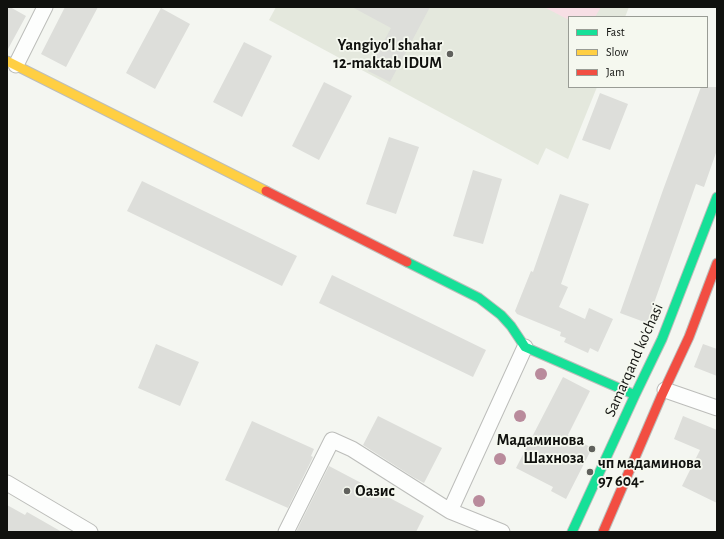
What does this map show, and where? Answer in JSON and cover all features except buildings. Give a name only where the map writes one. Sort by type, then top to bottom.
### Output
[{"type":"street","points":[[45,7],[12,63],[479,298],[501,315],[511,326],[525,347],[636,395]]},
{"type":"street","name":"Samarqand ko'chasi","points":[[572,532],[662,339],[717,197]]},
{"type":"street","points":[[603,532],[689,337],[717,262]]},
{"type":"street","points":[[450,511],[525,347]]},
{"type":"street","points":[[665,390],[717,408]]},
{"type":"street","points":[[286,532],[332,440],[352,449],[450,511],[502,532]]},
{"type":"street","points":[[7,483],[90,532]]},
{"type":"shaded area","name":"Yangiyo'l shahar 12-maktab IDUM","points":[[276,7],[629,7],[625,16],[568,16],[568,88],[597,88],[568,159],[546,148],[538,165],[269,20]]},
{"type":"shaded area","points":[[544,7],[601,7],[596,16],[568,16],[568,19]]},
{"type":"traffic: fast","points":[[572,532],[662,339],[717,197]]},
{"type":"traffic: fast","points":[[407,262],[479,298],[501,315],[511,326],[525,347],[635,395]]},
{"type":"traffic: slow","points":[[7,61],[266,191]]},
{"type":"traffic: jam","points":[[266,191],[407,262]]},
{"type":"traffic: jam","points":[[603,532],[661,397],[689,337],[717,263]]},
{"type":"place","name":"Yangiyo'l shahar 12-maktab IDUM","points":[[450,54]]},
{"type":"place","name":"Мадаминова Шахноза","points":[[592,449]]},
{"type":"place","name":"чп мадаминова 97 604-","points":[[590,472]]},
{"type":"place","name":"Оазис","points":[[347,491]]}]
